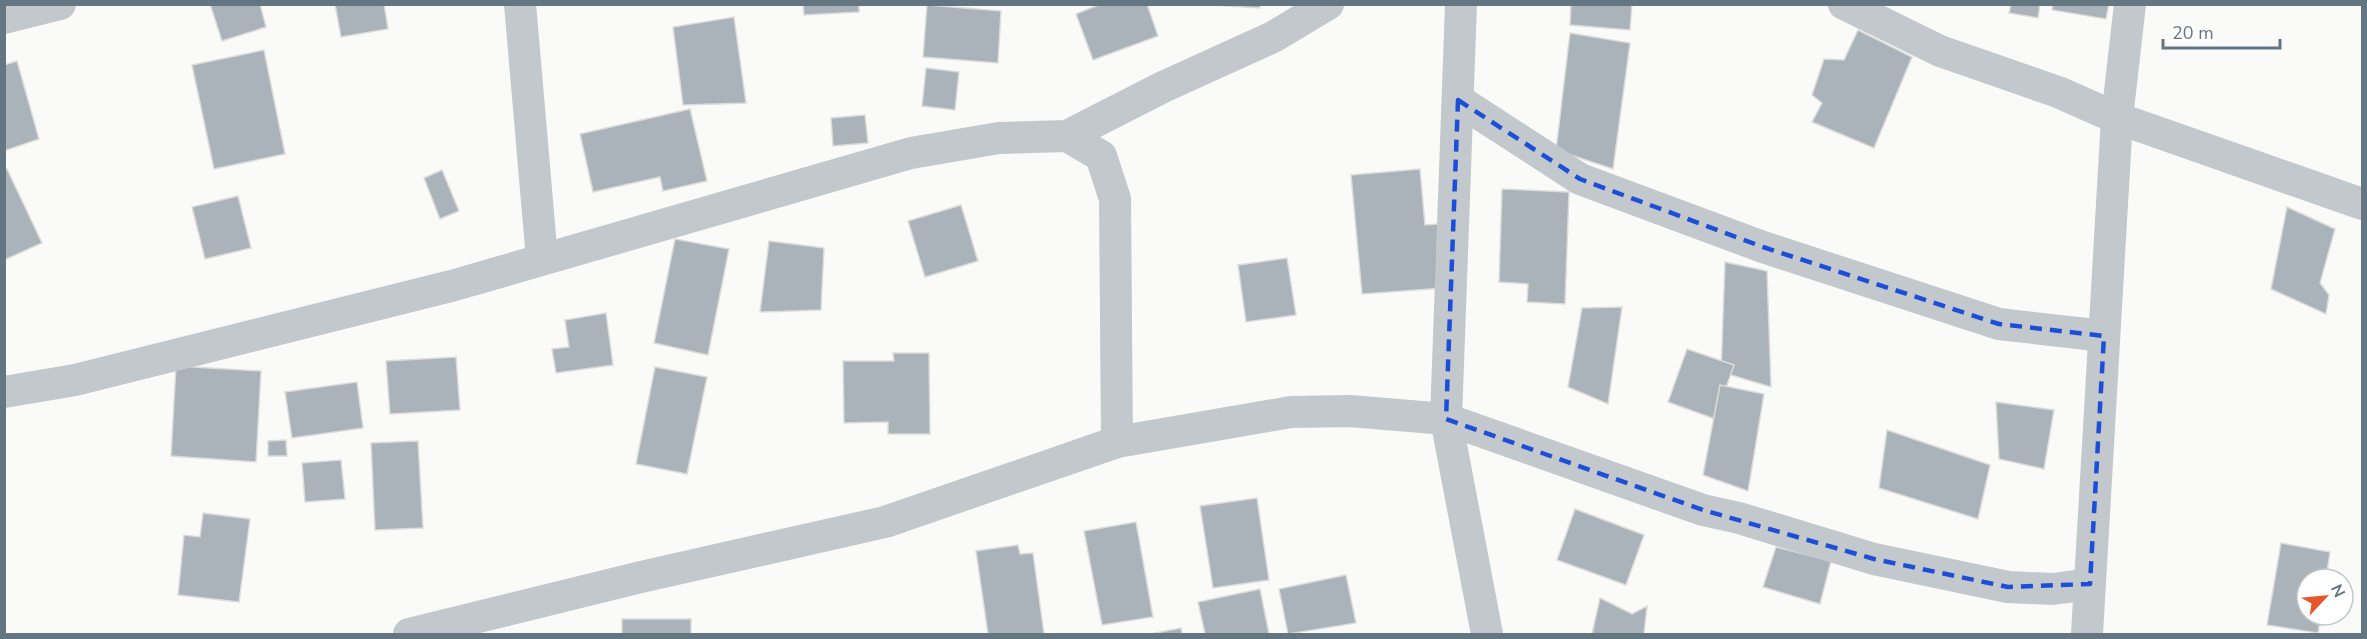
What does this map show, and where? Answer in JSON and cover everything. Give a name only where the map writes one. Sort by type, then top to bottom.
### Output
[{"type":"street","points":[[4,18],[60,4]]},
{"type":"street","points":[[520,4],[542,260]]},
{"type":"street","points":[[4,392],[75,380],[455,285],[911,153],[999,138],[1067,136],[1164,87],[1273,37],[1328,4]]},
{"type":"street","points":[[1461,4],[1446,419],[1487,634]]},
{"type":"street","points":[[1844,4],[1940,51],[2058,92],[2117,118],[2362,204]]},
{"type":"street","points":[[2087,634],[2117,118],[2130,4]]},
{"type":"street","points":[[1458,100],[1580,179],[1763,247],[1999,324],[2104,336]]},
{"type":"street","points":[[1067,136],[1101,156],[1116,199],[1117,442]]},
{"type":"street","points":[[409,634],[641,577],[885,522],[1117,442],[1291,412],[1350,411],[1446,419],[1703,510],[1739,518],[1874,559],[2008,587],[2053,589],[2090,584]]},
{"type":"highlighted area","points":[[1458,100],[1580,179],[1763,247],[1999,324],[2104,336],[2090,584],[2008,587],[1874,559],[1703,510],[1446,419]]},
{"type":"building","points":[[210,4],[260,4],[266,27],[222,41]]},
{"type":"building","points":[[335,4],[384,4],[388,29],[341,37]]},
{"type":"building","points":[[803,4],[859,4],[859,12],[804,15]]},
{"type":"building","points":[[1101,4],[1147,4],[1158,36],[1093,60],[1076,14]]},
{"type":"building","points":[[1195,4],[1260,4],[1260,8]]},
{"type":"building","points":[[1571,4],[1632,4],[1630,30],[1570,25]]},
{"type":"building","points":[[2011,4],[2040,4],[2038,18],[2009,13]]},
{"type":"building","points":[[2053,4],[2109,4],[2106,19],[2052,10]]},
{"type":"building","points":[[927,5],[1001,11],[998,63],[923,57]]},
{"type":"building","points":[[734,17],[746,103],[683,105],[673,27]]},
{"type":"building","points":[[1858,30],[1912,57],[1874,148],[1812,122],[1822,103],[1812,95],[1824,59],[1844,60]]},
{"type":"building","points":[[1570,33],[1630,43],[1613,169],[1556,150]]},
{"type":"building","points":[[264,50],[285,154],[214,169],[192,65]]},
{"type":"building","points":[[17,61],[39,139],[4,151],[4,65]]},
{"type":"building","points":[[926,68],[959,72],[955,110],[922,106]]},
{"type":"building","points":[[690,109],[707,181],[663,191],[660,177],[593,192],[580,134]]},
{"type":"building","points":[[865,115],[868,143],[833,146],[831,118]]},
{"type":"building","points":[[7,169],[42,243],[4,260],[4,170]]},
{"type":"building","points":[[1420,169],[1425,225],[1439,224],[1444,288],[1362,294],[1351,175]]},
{"type":"building","points":[[442,170],[459,211],[440,219],[424,178]]},
{"type":"building","points":[[1502,189],[1569,192],[1565,304],[1527,302],[1528,284],[1499,282]]},
{"type":"building","points":[[238,196],[251,248],[205,259],[192,207]]},
{"type":"building","points":[[961,205],[978,261],[925,277],[908,221]]},
{"type":"building","points":[[2287,207],[2335,229],[2320,283],[2329,295],[2326,314],[2271,289]]},
{"type":"building","points":[[675,239],[729,249],[708,355],[654,343]]},
{"type":"building","points":[[769,241],[824,248],[821,310],[760,312]]},
{"type":"building","points":[[1287,258],[1296,315],[1246,322],[1238,265]]},
{"type":"building","points":[[1725,262],[1767,271],[1771,387],[1721,372]]},
{"type":"building","points":[[1622,307],[1608,404],[1568,387],[1582,308]]},
{"type":"building","points":[[606,313],[613,365],[556,373],[552,349],[569,347],[565,320]]},
{"type":"building","points":[[1687,349],[1734,365],[1715,419],[1668,402]]},
{"type":"building","points":[[893,353],[929,353],[930,434],[888,434],[888,422],[844,423],[843,361],[894,361]]},
{"type":"building","points":[[456,357],[460,410],[390,414],[386,361]]},
{"type":"building","points":[[176,366],[261,371],[256,462],[171,456]]},
{"type":"building","points":[[655,367],[707,377],[687,474],[636,464]]},
{"type":"building","points":[[357,382],[363,428],[292,438],[285,392]]},
{"type":"building","points":[[1720,385],[1764,394],[1748,491],[1703,475]]},
{"type":"building","points":[[1996,402],[2054,410],[2044,469],[1999,459]]},
{"type":"building","points":[[1887,430],[1990,465],[1978,519],[1879,488]]},
{"type":"building","points":[[286,440],[287,456],[268,456],[268,441]]},
{"type":"building","points":[[418,441],[423,528],[375,530],[371,443]]},
{"type":"building","points":[[341,460],[345,499],[305,502],[302,463]]},
{"type":"building","points":[[1257,498],[1269,580],[1213,588],[1200,506]]},
{"type":"building","points":[[1575,509],[1644,535],[1626,585],[1557,560]]},
{"type":"building","points":[[203,513],[250,519],[239,602],[178,595],[184,535],[200,537]]},
{"type":"building","points":[[1136,522],[1153,617],[1102,625],[1084,531]]},
{"type":"building","points":[[2281,543],[2330,552],[2328,567],[2295,567],[2295,627],[2319,627],[2318,633],[2267,625]]},
{"type":"building","points":[[1018,545],[1020,554],[1033,553],[1044,634],[988,634],[976,551]]},
{"type":"building","points":[[1776,547],[1831,561],[1820,604],[1763,587]]},
{"type":"building","points":[[1346,575],[1356,623],[1288,634],[1279,589]]},
{"type":"building","points":[[1260,589],[1269,634],[1205,634],[1198,602]]},
{"type":"building","points":[[1600,598],[1632,614],[1647,606],[1644,634],[1592,634]]},
{"type":"building","points":[[622,619],[691,619],[691,634],[622,634]]},
{"type":"building","points":[[1181,628],[1182,634],[1150,634]]}]
